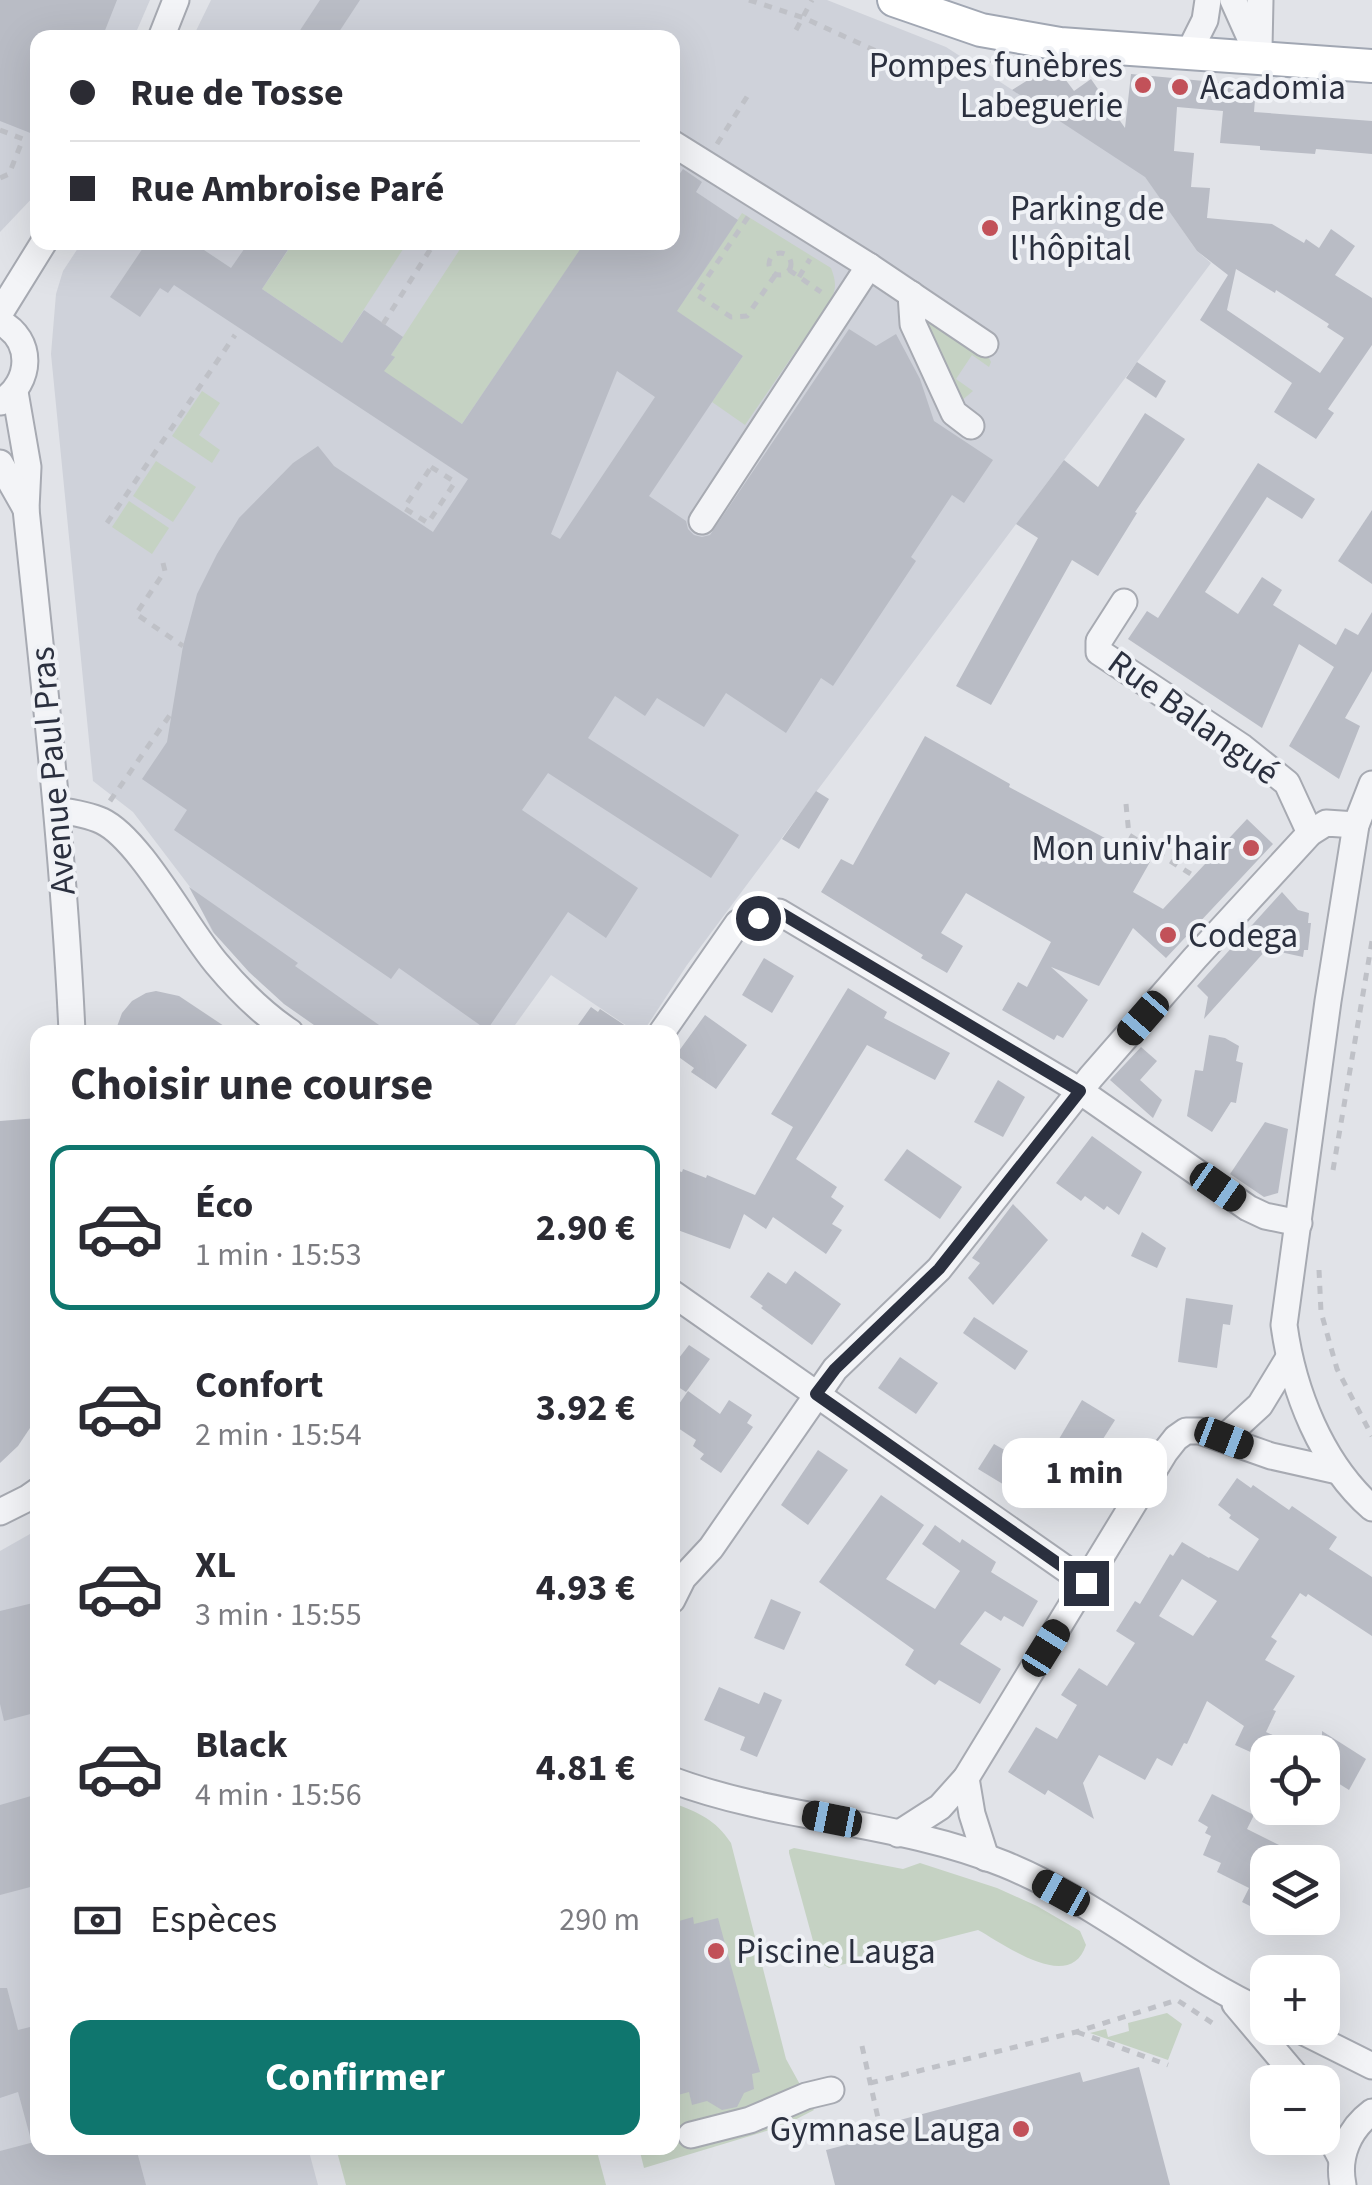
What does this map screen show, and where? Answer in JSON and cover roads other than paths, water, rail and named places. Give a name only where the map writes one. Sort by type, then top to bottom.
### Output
[{"type":"main road","points":[[894,0],[966,26],[1060,44],[1372,66]]},
{"type":"street","points":[[163,30],[176,0]]},
{"type":"street","points":[[1189,52],[1205,20],[1208,0]]},
{"type":"street","points":[[1233,0],[1259,58]]},
{"type":"street","points":[[1259,58],[1260,0]]},
{"type":"street","points":[[680,148],[870,266],[985,344]]},
{"type":"street","points":[[0,313],[39,250]]},
{"type":"street","points":[[702,521],[870,266]]},
{"type":"street","points":[[911,294],[913,324],[954,412],[971,426]]},
{"type":"street","name":"Avenue Paul Pras","points":[[0,322],[15,333],[25,355],[22,381],[7,398],[28,467],[26,509],[57,810],[72,1025]]},
{"type":"street","name":"Avenue Paul Pras","points":[[0,463],[26,509]]},
{"type":"street","name":"Rue Balangué","points":[[1124,602],[1100,641],[1099,652],[1242,747],[1287,783],[1310,833]]},
{"type":"street","points":[[1372,784],[1356,825],[1284,1325],[1288,1360],[1315,1430],[1338,1471],[1372,1508]]},
{"type":"street","points":[[57,810],[101,820],[120,834],[217,965],[280,1025]]},
{"type":"street","points":[[680,1582],[711,1548],[835,1369],[939,1269],[1080,1091],[1196,958],[1310,833],[1326,822],[1356,825]]},
{"type":"street","points":[[667,1025],[738,924],[779,912],[1080,1091],[1248,1208],[1299,1223]]},
{"type":"street","points":[[680,1299],[1086,1583]]},
{"type":"street","points":[[1224,1438],[1260,1405],[1288,1360]]},
{"type":"street","points":[[898,1834],[940,1808],[966,1778],[1176,1438],[1186,1431],[1200,1431],[1271,1456],[1338,1471]]},
{"type":"street","points":[[0,1512],[30,1497]]},
{"type":"street","points":[[966,1778],[986,1858]]},
{"type":"street","points":[[680,1783],[755,1804],[949,1845],[986,1858],[1028,1875],[1094,1911],[1229,1997],[1250,2006]]},
{"type":"street","points":[[1229,1997],[1287,2065]]},
{"type":"street","points":[[1330,2045],[1372,2066]]},
{"type":"street","points":[[690,2135],[750,2120],[806,2096],[831,2090]]},
{"type":"street","points":[[1341,2158],[1351,2133],[1372,2112]]},
{"type":"street","points":[[1339,2155],[1343,2185]]},
{"type":"place","name":"Pompes funèbres Labeguerie","points":[[1143,85]]},
{"type":"place","name":"Acadomia","points":[[1180,87]]},
{"type":"place","name":"Parking de l'hôpital","points":[[990,228]]},
{"type":"place","name":"Mon univ'hair","points":[[1251,848]]},
{"type":"place","name":"Codega","points":[[1168,935]]},
{"type":"place","name":"Piscine Lauga","points":[[716,1951]]},
{"type":"place","name":"Gymnase Lauga","points":[[1021,2129]]}]
